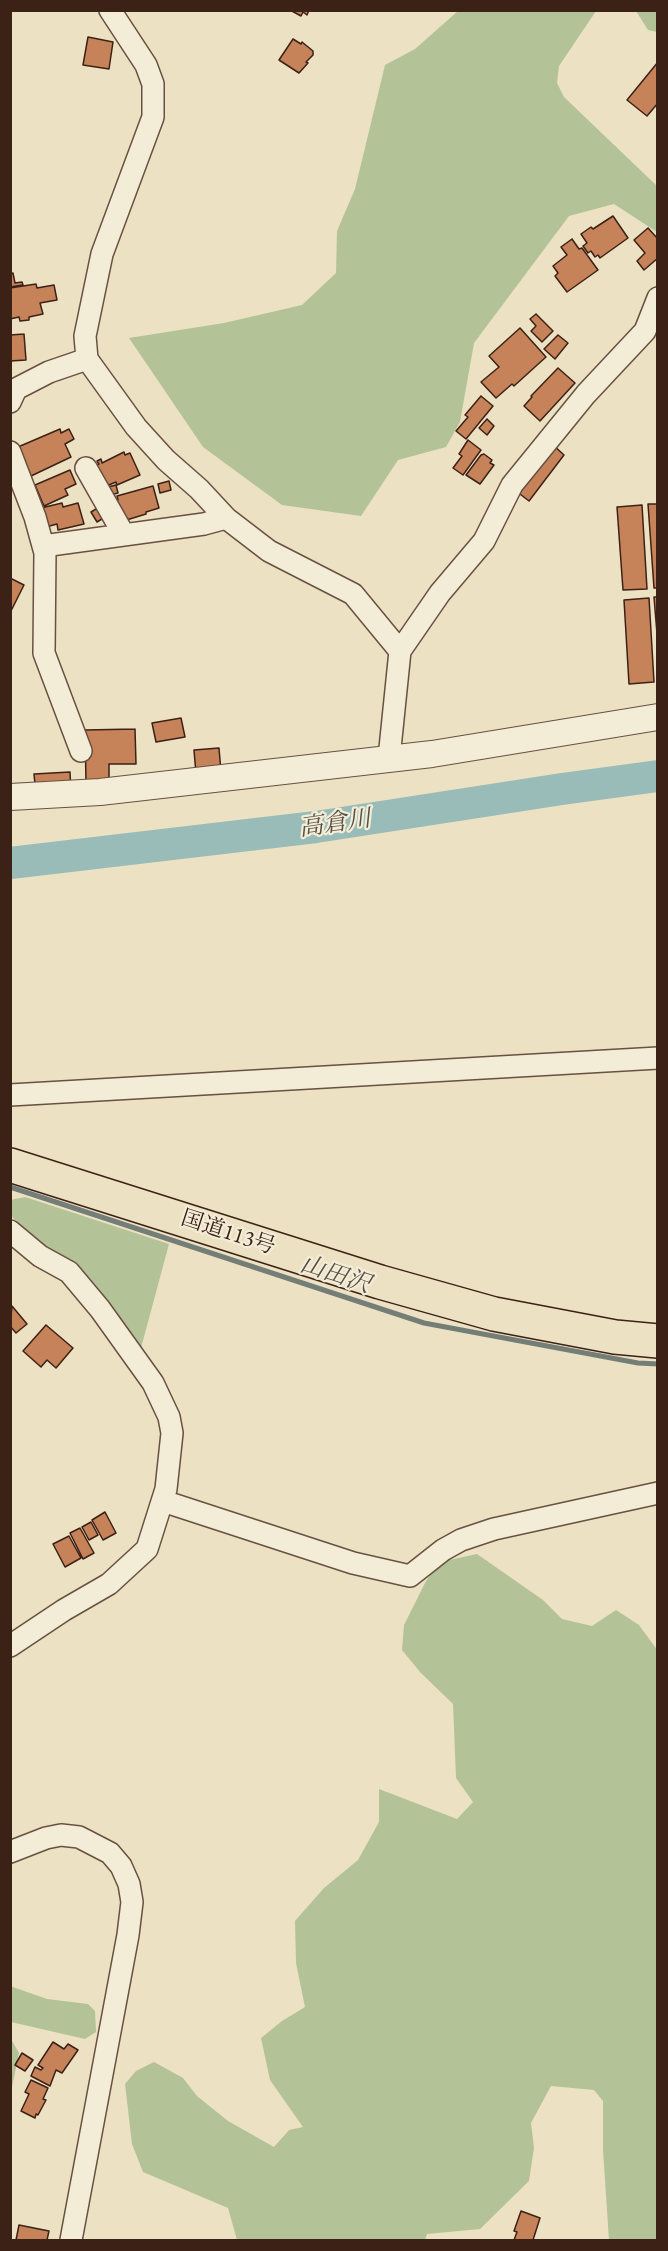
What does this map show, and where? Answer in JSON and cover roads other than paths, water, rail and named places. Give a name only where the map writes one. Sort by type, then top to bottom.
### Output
[{"type":"highway","name":"国道113号","points":[[10,1165],[380,1282],[494,1314],[615,1337],[657,1341]]},
{"type":"street","points":[[110,10],[146,65],[153,84],[153,117],[102,254],[85,336],[87,359],[136,427],[226,519],[269,550],[354,594],[400,651]]},
{"type":"street","points":[[389,758],[400,651],[440,593],[484,541],[512,485],[586,394],[645,331],[657,298]]},
{"type":"street","points":[[10,402],[16,390],[49,372],[87,359]]},
{"type":"street","points":[[10,452],[43,546],[46,582],[44,653],[81,751]]},
{"type":"street","points":[[86,468],[124,535]]},
{"type":"street","points":[[43,546],[226,519]]},
{"type":"street","points":[[10,797],[100,792],[432,754],[657,717]]},
{"type":"street","points":[[10,1095],[657,1058]]},
{"type":"street","points":[[10,1231],[40,1256],[69,1272],[100,1309],[153,1383],[169,1417],[172,1433],[164,1501],[147,1549],[109,1584],[64,1610],[10,1646]]},
{"type":"street","points":[[164,1501],[353,1563],[410,1576],[443,1550],[461,1540],[494,1529],[657,1493]]},
{"type":"street","points":[[10,1852],[46,1838],[61,1835],[79,1837],[110,1852],[121,1866],[129,1884],[132,1902],[128,1935],[71,2241]]},
{"type":"waterway","name":"高倉川","points":[[10,863],[316,827],[658,776]]},
{"type":"waterway","name":"山田沢","points":[[10,1187],[424,1323],[638,1363],[658,1364]]}]
